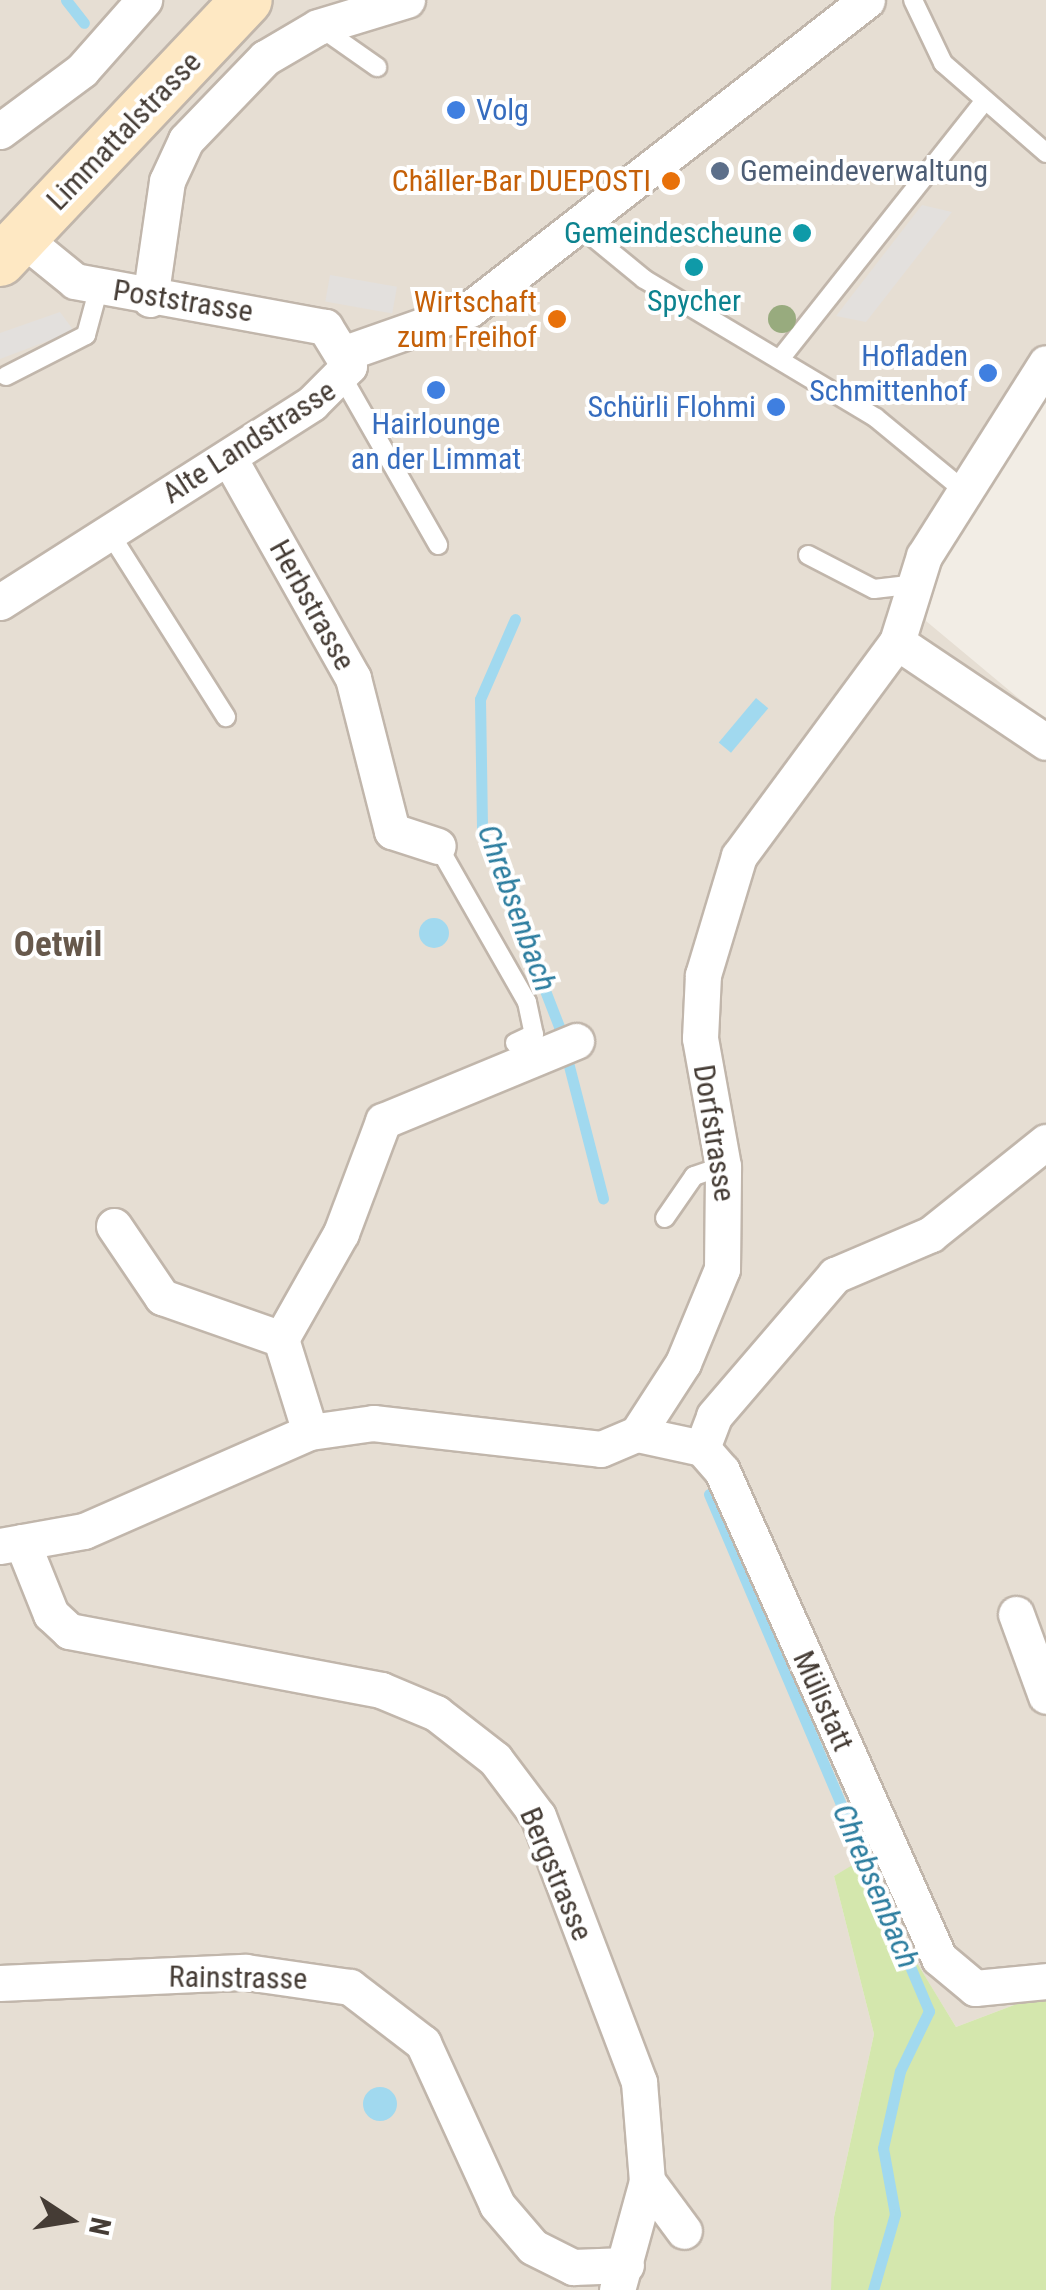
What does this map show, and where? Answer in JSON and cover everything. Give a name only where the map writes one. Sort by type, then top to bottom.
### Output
[{"type":"main road","name":"Limmattalstrasse","points":[[11,249],[247,0]]},
{"type":"street","points":[[0,131],[82,70],[144,0]]},
{"type":"street","points":[[150,299],[168,182],[186,140],[264,58],[318,26],[407,0]]},
{"type":"street","name":"Alte Landstrasse","points":[[0,602],[229,458],[346,366],[470,309],[582,228],[635,172],[867,0]]},
{"type":"street","name":"Poststrasse","points":[[11,249],[75,280],[99,287],[325,327],[346,366]]},
{"type":"street","name":"Dorfstrasse","points":[[637,1434],[683,1362],[722,1268],[722,1166],[700,1038],[718,914],[750,839],[897,642],[916,584],[962,489],[1046,363]]},
{"type":"street","name":"Herbstrasse","points":[[229,458],[353,678],[392,830],[438,846]]},
{"type":"street","points":[[897,642],[1046,742]]},
{"type":"street","points":[[310,1432],[281,1339],[341,1233],[382,1121],[568,1045]]},
{"type":"street","points":[[11,1544],[84,1530],[310,1432],[373,1424],[601,1449],[637,1434],[702,1448],[714,1416],[835,1275],[931,1234],[1046,1142]]},
{"type":"street","points":[[114,1226],[162,1297],[281,1339]]},
{"type":"street","name":"Mülistatt","points":[[702,1448],[722,1471],[939,1958],[975,1988],[1046,1981]]},
{"type":"street","name":"Bergstrasse","points":[[11,1544],[51,1614],[69,1630],[380,1690],[436,1713],[495,1759],[538,1816],[639,2082],[647,2181]]},
{"type":"street","points":[[1016,1614],[1046,1696]]},
{"type":"street","name":"Rainstrasse","points":[[0,1983],[246,1972],[350,1987],[423,2043],[497,2205],[533,2248],[573,2267],[622,2277]]},
{"type":"street","points":[[647,2181],[684,2232]]},
{"type":"street","points":[[622,2277],[647,2181]]},
{"type":"lane","points":[[913,0],[943,63],[983,103],[1046,153]]},
{"type":"lane","points":[[318,26],[377,66]]},
{"type":"lane","points":[[780,358],[983,103]]},
{"type":"lane","points":[[582,228],[644,279],[876,418],[962,489]]},
{"type":"lane","points":[[6,376],[86,335],[99,287]]},
{"type":"lane","points":[[346,366],[438,545]]},
{"type":"lane","points":[[108,532],[226,718]]},
{"type":"lane","points":[[808,555],[874,589],[916,584]]},
{"type":"lane","points":[[438,846],[527,1002],[534,1034],[515,1043]]},
{"type":"lane","points":[[666,1218],[694,1176],[722,1166]]},
{"type":"shaded area","points":[[0,0],[1046,0],[1046,383],[930,564],[926,621],[1046,721],[1046,1993],[956,2027],[856,1864],[834,1876],[874,2034],[834,2217],[832,2290],[0,2290]]},
{"type":"shaded area","points":[[922,205],[952,212],[866,322],[836,316]]},
{"type":"shaded area","points":[[330,275],[397,287],[392,313],[325,302]]},
{"type":"shaded area","points":[[60,312],[74,331],[0,359],[0,333]]},
{"type":"green space","points":[[856,1863],[956,2027],[1046,1993],[1046,2290],[831,2290],[834,2217],[874,2034],[834,1876]]},
{"type":"water","points":[[756,698],[768,708],[731,753],[719,742]]},
{"type":"water","points":[[434,918],[448,927],[449,933],[440,947],[434,948],[420,939],[419,933],[428,919]]},
{"type":"water","points":[[380,2087],[392,2092],[397,2104],[392,2116],[380,2121],[368,2116],[363,2104],[368,2092]]},
{"type":"waterway","name":"Chrebsenbach","points":[[66,0],[84,23]]},
{"type":"waterway","name":"Chrebsenbach","points":[[515,619],[480,699],[482,828],[559,1027],[603,1198]]},
{"type":"waterway","name":"Chrebsenbach","points":[[709,1494],[929,2011],[900,2071],[883,2148],[895,2214],[873,2290]]},
{"type":"place","name":"Volg","points":[[456,110]]},
{"type":"place","name":"Gemeindeverwaltung","points":[[720,171]]},
{"type":"place","name":"Chäller-Bar DUEPOSTI","points":[[671,181]]},
{"type":"place","name":"Gemeindescheune","points":[[802,233]]},
{"type":"place","name":"Spycher","points":[[694,267]]},
{"type":"place","name":"Wirtschaft zum Freihof","points":[[557,319]]},
{"type":"place","name":"Hofladen Schmittenhof","points":[[988,373]]},
{"type":"place","name":"Hairlounge an der Limmat","points":[[436,390]]},
{"type":"place","name":"Schürli Flohmi","points":[[776,407]]},
{"type":"district","name":"Oetwil","points":[[58,945]]}]
